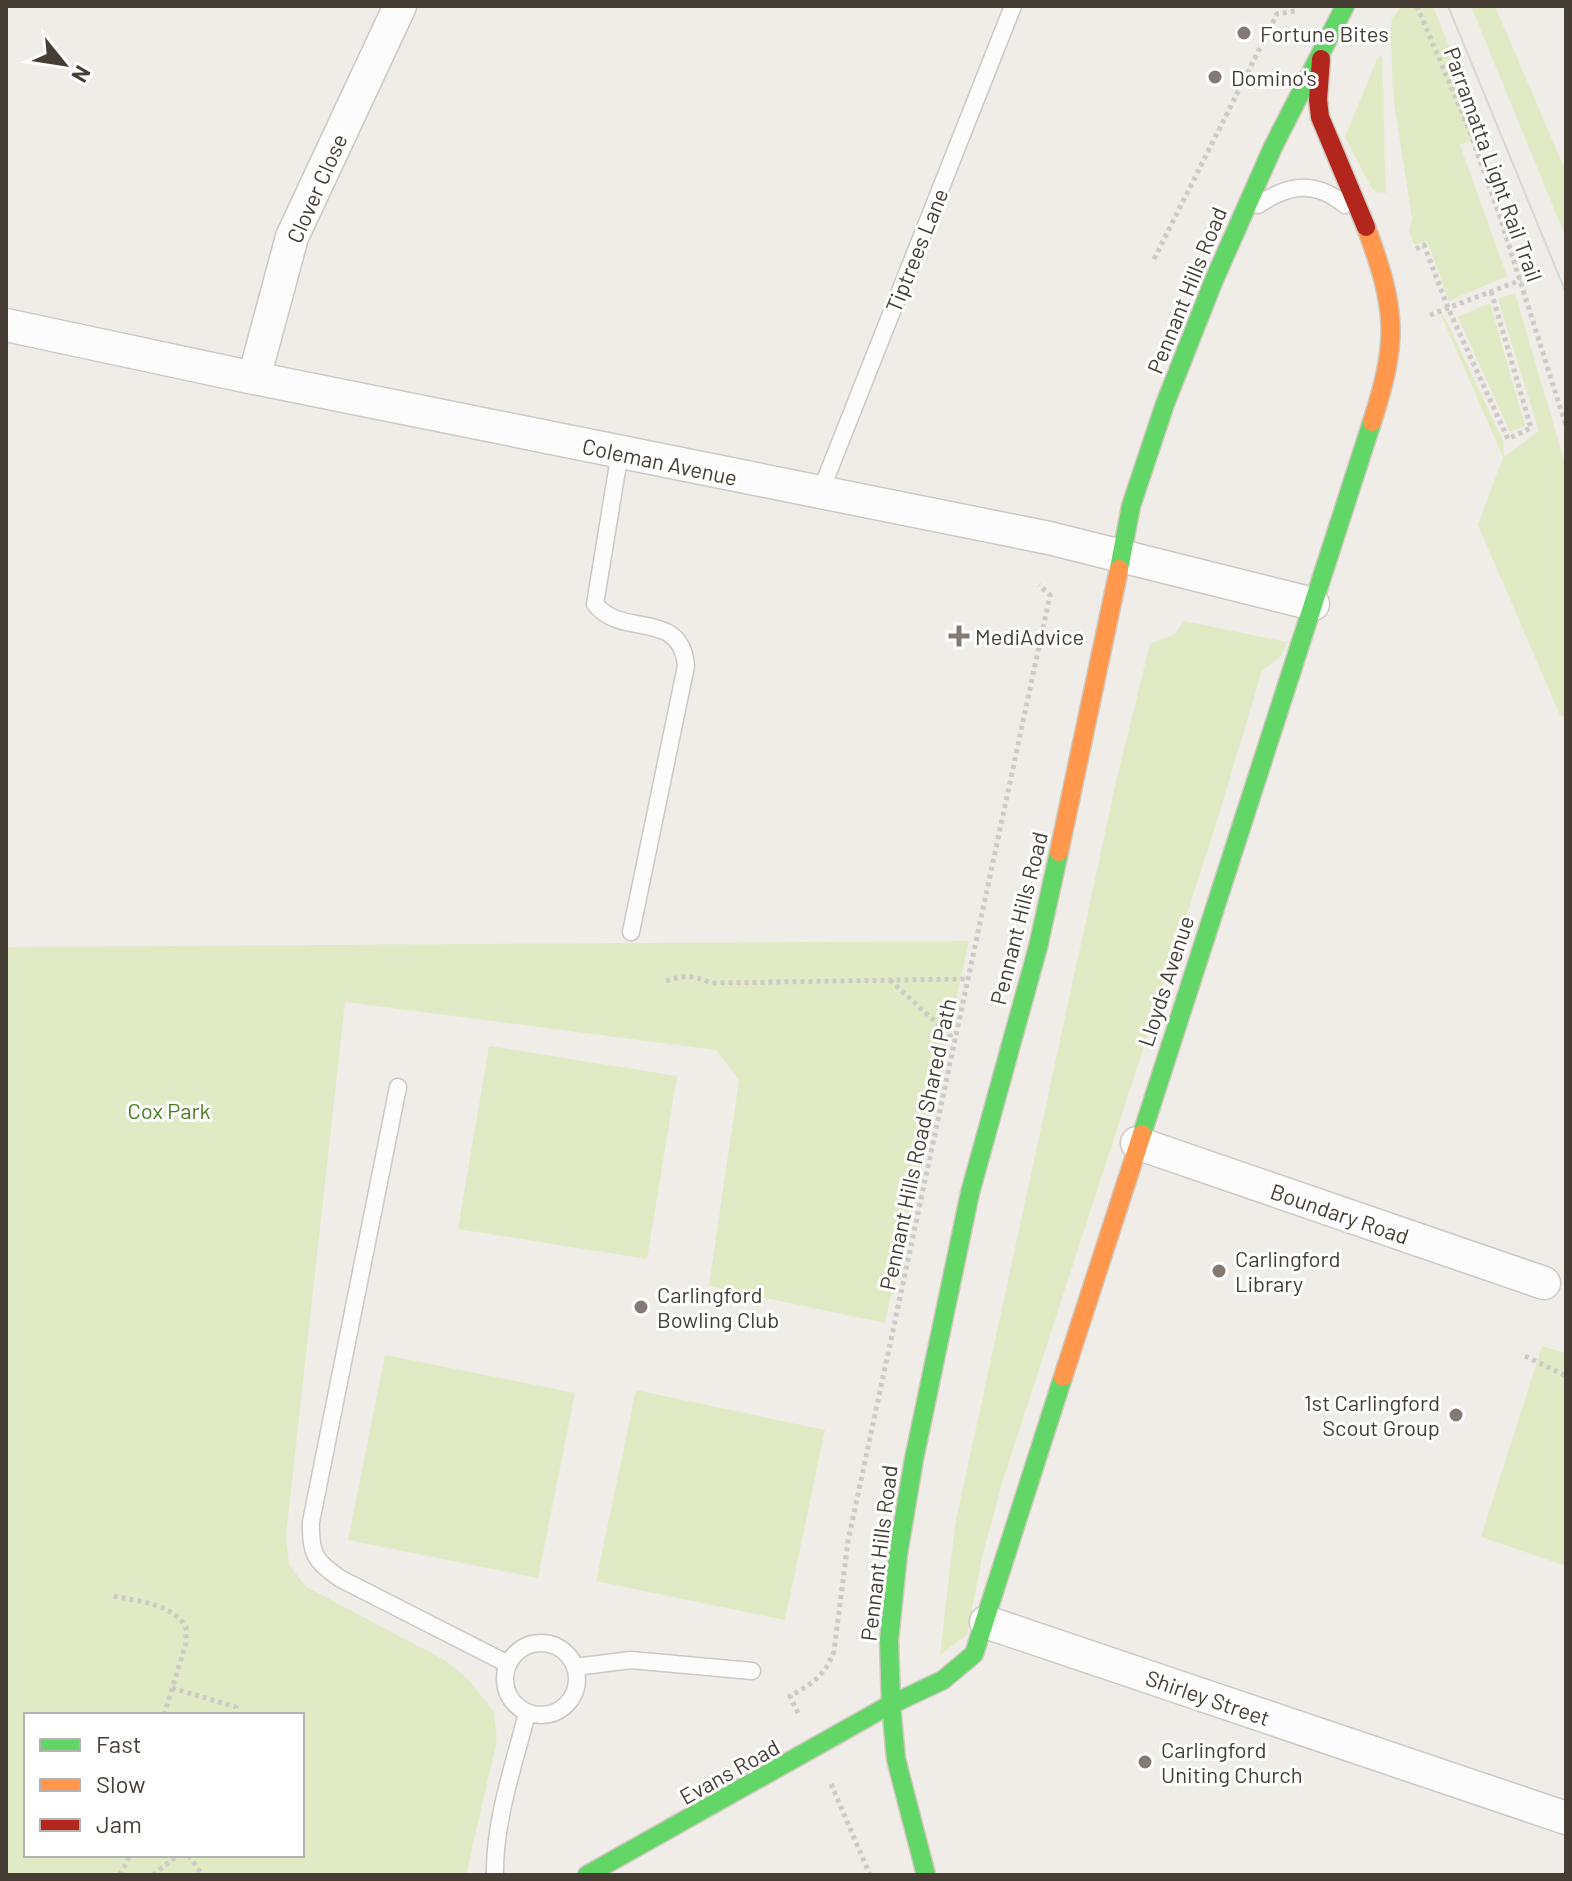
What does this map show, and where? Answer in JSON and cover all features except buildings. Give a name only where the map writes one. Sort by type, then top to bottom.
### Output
[{"type":"main road","name":"Pennant Hills Road","points":[[926,1875],[896,1759],[889,1640],[898,1554],[941,1323],[970,1193],[1038,947],[1106,637],[1119,556],[1131,506],[1165,404],[1243,215],[1273,147],[1345,6]]},
{"type":"main road","name":"Lloyds Avenue","points":[[891,1705],[936,1686],[974,1654],[1137,1143],[1380,403],[1392,355],[1392,315],[1387,287],[1366,227],[1320,117],[1318,100],[1322,53]]},
{"type":"main road","name":"Evans Road","points":[[587,1875],[816,1750],[891,1705]]},
{"type":"street","name":"Clover Close","points":[[254,378],[292,237],[400,6]]},
{"type":"street","name":"Coleman Avenue","points":[[6,325],[1049,538],[1313,604]]},
{"type":"street","name":"Boundary Road","points":[[1137,1143],[1544,1283]]},
{"type":"street","name":"Shirley Street","points":[[986,1622],[1566,1818]]},
{"type":"lane","name":"Tiptrees Lane","points":[[820,493],[1013,6]]},
{"type":"lane","points":[[1243,215],[1282,192],[1312,188],[1335,197],[1366,227]]},
{"type":"lane","points":[[620,452],[595,604],[609,618],[671,633],[681,642],[686,666],[631,932]]},
{"type":"lane","points":[[398,1087],[311,1522],[311,1543],[316,1559],[334,1574],[508,1664]]},
{"type":"lane","points":[[547,1644],[564,1652],[575,1667],[576,1689],[571,1700],[551,1714],[527,1713],[509,1698],[505,1686],[508,1664],[528,1645],[547,1644]]},
{"type":"lane","points":[[575,1667],[631,1660],[752,1671]]},
{"type":"lane","points":[[495,1875],[494,1855],[500,1824],[527,1713]]},
{"type":"path","name":"Parramatta Light Rail Trail","points":[[1417,6],[1468,127],[1521,280],[1566,426]]},
{"type":"path","points":[[1154,259],[1277,14],[1295,11]]},
{"type":"path","points":[[1408,252],[1424,245],[1448,308],[1508,439],[1531,428],[1491,291]]},
{"type":"path","points":[[1429,315],[1521,280]]},
{"type":"path","name":"Pennant Hills Road Shared Path","points":[[790,1696],[817,1681],[828,1668],[834,1651],[848,1541],[1050,595],[1039,585]]},
{"type":"path","points":[[666,981],[685,975],[694,975],[711,983],[968,979]]},
{"type":"path","points":[[890,980],[955,1041]]},
{"type":"path","points":[[1525,1356],[1566,1376]]},
{"type":"path","points":[[114,1596],[161,1607],[186,1627],[186,1643],[165,1713]]},
{"type":"path","points":[[172,1688],[236,1707],[234,1713]]},
{"type":"path","points":[[847,1822],[870,1875]]},
{"type":"path","points":[[120,1875],[129,1857]]},
{"type":"path","points":[[153,1875],[176,1857]]},
{"type":"path","points":[[190,1857],[202,1875]]},
{"type":"green space","points":[[1401,6],[1433,6],[1484,135],[1460,145],[1507,276],[1449,301],[1427,241],[1414,245],[1409,230],[1412,219],[1394,102],[1390,34],[1392,19]]},
{"type":"green space","points":[[1471,6],[1495,6],[1566,172],[1566,238]]},
{"type":"green space","points":[[1382,56],[1386,193],[1376,192],[1371,187],[1345,137],[1378,57]]},
{"type":"green space","points":[[1515,293],[1566,467],[1566,718],[1560,715],[1478,525],[1503,457],[1438,308],[1503,441],[1504,457],[1539,431],[1498,299]]},
{"type":"green space","points":[[1490,303],[1525,426],[1510,432],[1458,317]]},
{"type":"green space","points":[[1184,621],[1287,642],[1281,656],[1262,671],[1213,834],[1002,1483],[982,1558],[967,1635],[940,1655],[955,1525],[1116,782],[1150,644],[1175,634]]},
{"type":"green space","name":"Cox Park","points":[[969,941],[885,1323],[709,1286],[739,1080],[716,1050],[345,1002],[286,1536],[289,1564],[305,1586],[446,1661],[469,1680],[494,1712],[497,1740],[466,1875],[6,1875],[6,947]]},
{"type":"green space","points":[[489,1046],[677,1076],[647,1259],[458,1229]]},
{"type":"green space","points":[[1542,1346],[1566,1353],[1566,1566],[1481,1537]]},
{"type":"green space","points":[[385,1355],[575,1393],[538,1578],[348,1540]]},
{"type":"green space","points":[[636,1390],[825,1430],[785,1620],[596,1581]]},
{"type":"tram line","points":[[1448,6],[1566,293]]},
{"type":"traffic: fast","points":[[1119,569],[1131,506],[1165,404],[1214,280],[1273,147],[1345,6]]},
{"type":"traffic: fast","points":[[1142,1134],[1372,422]]},
{"type":"traffic: fast","points":[[926,1875],[896,1759],[891,1705],[889,1640],[898,1554],[914,1459],[970,1193],[1038,947],[1059,852]]},
{"type":"traffic: fast","points":[[587,1875],[886,1707],[943,1680],[974,1654],[1063,1377]]},
{"type":"traffic: slow","points":[[1366,227],[1383,280],[1390,324],[1387,368],[1372,422]]},
{"type":"traffic: slow","points":[[1059,852],[1119,569]]},
{"type":"traffic: slow","points":[[1063,1377],[1142,1134]]},
{"type":"traffic: jam","points":[[1321,59],[1320,117],[1366,227]]},
{"type":"place","name":"Fortune Bites","points":[[1244,33]]},
{"type":"place","name":"Domino's","points":[[1215,77]]},
{"type":"place","name":"MediAdvice","points":[[959,636]]},
{"type":"place","name":"Carlingford Library","points":[[1219,1271]]},
{"type":"place","name":"Carlingford Bowling Club","points":[[641,1307]]},
{"type":"place","name":"1st Carlingford Scout Group","points":[[1456,1415]]},
{"type":"place","name":"Carlingford Uniting Church","points":[[1145,1762]]}]
